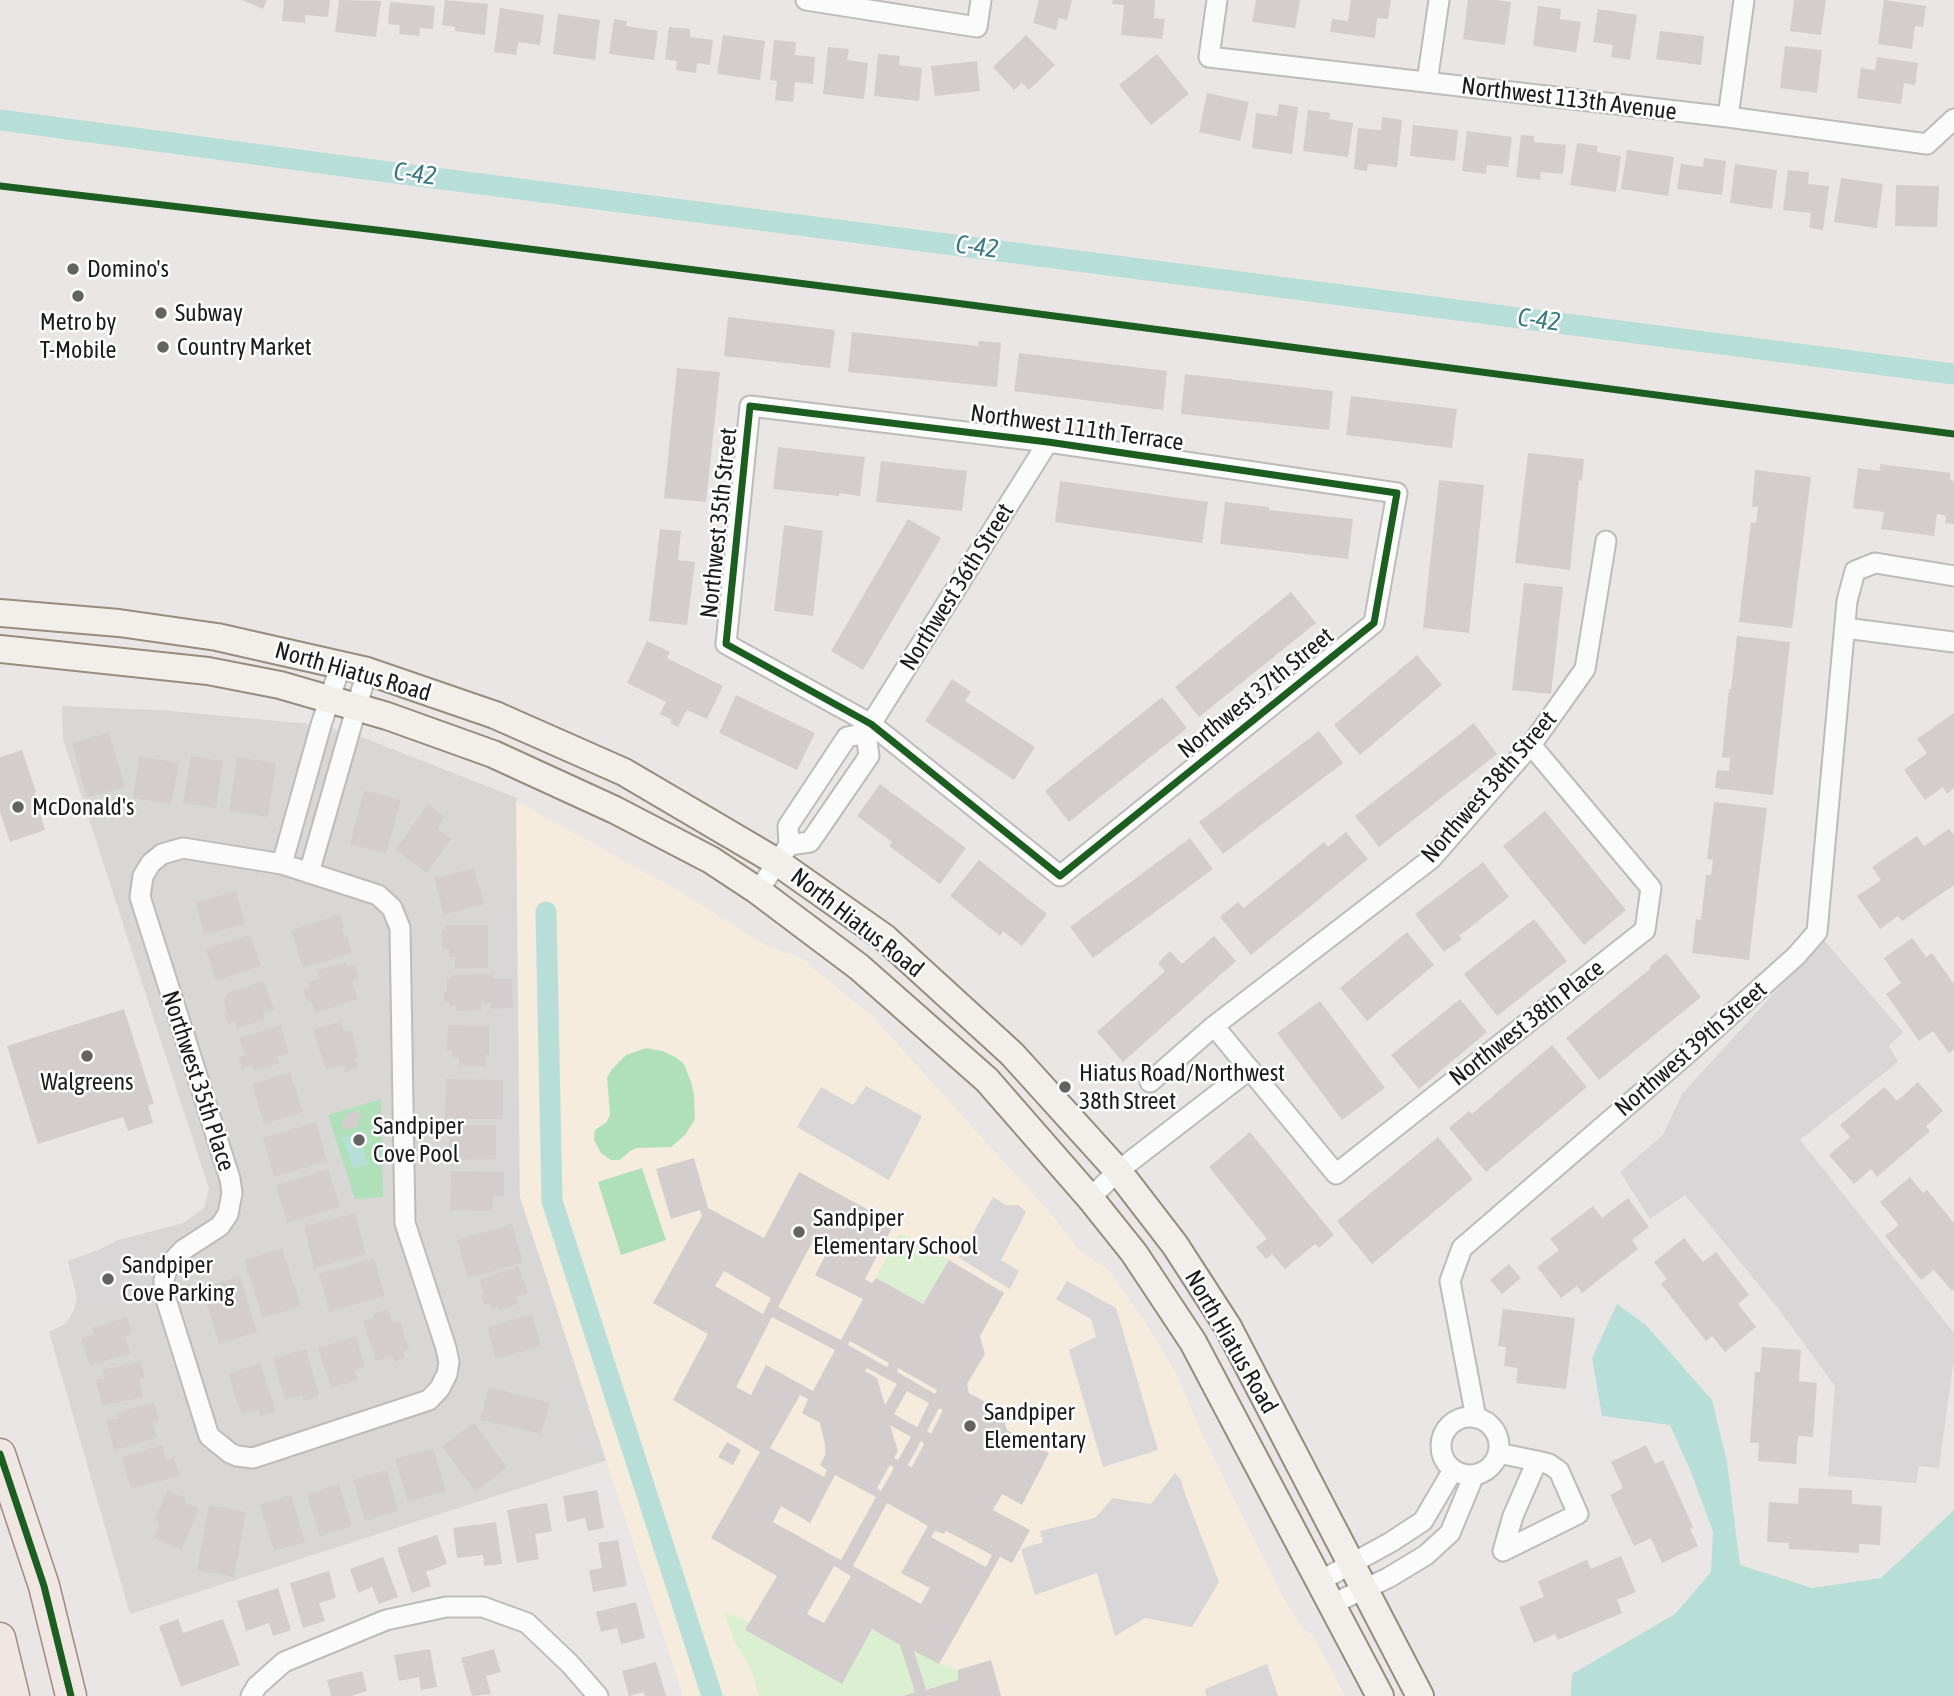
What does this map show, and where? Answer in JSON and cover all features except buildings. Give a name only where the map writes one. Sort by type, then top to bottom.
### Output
[{"type":"main road","name":"North Hiatus Road","points":[[0,613],[119,623],[217,637],[367,671],[495,715],[624,772],[783,853],[891,944],[1012,1054],[1118,1171],[1175,1245],[1228,1327],[1420,1696]]},
{"type":"main road","name":"North Hiatus Road","points":[[0,649],[208,671],[280,685],[387,716],[493,754],[615,810],[711,860],[758,891],[859,967],[987,1080],[1134,1253],[1193,1342],[1380,1696]]},
{"type":"main road","points":[[0,1454],[44,1586],[71,1696]]},
{"type":"main road","points":[[0,1638],[14,1696]]},
{"type":"street","points":[[806,0],[977,27],[981,0]]},
{"type":"street","name":"Northwest 113th Avenue","points":[[1217,0],[1209,58],[1728,117],[1927,144],[1954,119]]},
{"type":"street","points":[[1427,82],[1439,0]]},
{"type":"street","points":[[1728,117],[1744,0]]},
{"type":"street","name":"Northwest 111th Terrace","points":[[750,406],[1048,442],[1397,493]]},
{"type":"street","name":"Northwest 35th Street","points":[[750,406],[726,644],[869,729]]},
{"type":"street","name":"Northwest 36th Street","points":[[783,853],[810,842],[869,756],[869,729],[1048,442]]},
{"type":"street","name":"Northwest 37th Street","points":[[869,729],[1060,876],[1374,623],[1397,493]]},
{"type":"street","name":"Northwest 38th Street","points":[[1150,1082],[1214,1026],[1431,859],[1531,745],[1585,669],[1606,541]]},
{"type":"street","name":"Northwest 39th Street","points":[[1476,1418],[1450,1281],[1462,1248],[1688,1053],[1796,956],[1817,932],[1847,601],[1855,570],[1875,563],[1954,576]]},
{"type":"street","points":[[1845,628],[1954,642]]},
{"type":"street","points":[[341,664],[282,864],[309,873],[367,671]]},
{"type":"street","name":"Northwest 36th Street","points":[[758,891],[783,853],[788,826],[847,737],[869,729]]},
{"type":"street","name":"Northwest 38th Place","points":[[1250,1069],[1336,1174],[1645,930],[1651,888],[1531,745]]},
{"type":"street","name":"Northwest 35th Place","points":[[282,864],[183,848],[162,854],[151,863],[142,876],[140,894],[142,908],[232,1188],[228,1214],[220,1226],[183,1250],[172,1261],[163,1287],[209,1436],[237,1457],[253,1458],[429,1399],[446,1379],[448,1368],[446,1348],[405,1223],[400,928],[395,914],[378,895],[309,873]]},
{"type":"street","points":[[1090,1198],[1118,1171],[1250,1069],[1214,1026]]},
{"type":"street","points":[[1476,1418],[1487,1423],[1494,1431],[1498,1441],[1498,1453],[1493,1464],[1485,1471],[1463,1475],[1452,1470],[1445,1462],[1441,1440],[1454,1422],[1476,1418]]},
{"type":"street","points":[[1498,1453],[1537,1461],[1549,1464],[1559,1471],[1578,1514],[1503,1551],[1513,1516],[1537,1461]]},
{"type":"street","points":[[1326,1593],[1350,1563],[1391,1542],[1423,1521],[1452,1470]]},
{"type":"street","points":[[1326,1593],[1364,1590],[1426,1555],[1450,1533],[1474,1475]]},
{"type":"street","points":[[1429,1511],[1450,1533]]},
{"type":"street","points":[[251,1696],[257,1686],[284,1662],[386,1620],[446,1607],[483,1607],[527,1623],[570,1664],[598,1696]]},
{"type":"shaded area","points":[[62,706],[160,710],[321,725],[364,738],[517,798],[520,1197],[607,1460],[130,1614],[49,1332],[63,1325],[75,1307],[77,1297],[68,1261],[116,1241],[183,1223],[204,1208],[209,1189],[63,739]]},
{"type":"shaded area","name":"Sandpiper Elementary School","points":[[516,801],[688,896],[759,942],[802,959],[873,1017],[1053,1216],[1078,1249],[1109,1270],[1174,1369],[1204,1438],[1281,1593],[1303,1629],[1314,1637],[1345,1696],[683,1696],[520,1197]]},
{"type":"shaded area","points":[[1823,939],[1903,1032],[1889,1046],[1898,1062],[1800,1140],[1954,1333],[1954,1358],[1939,1468],[1919,1466],[1916,1483],[1828,1476],[1835,1386],[1777,1307],[1685,1195],[1650,1219],[1620,1172],[1663,1135],[1682,1094]]},
{"type":"shaded area","points":[[866,1086],[922,1116],[889,1180],[797,1127],[821,1087],[853,1105]]},
{"type":"shaded area","points":[[993,1197],[1006,1205],[1018,1205],[1026,1212],[1001,1260],[1019,1271],[1010,1289],[959,1258]]},
{"type":"shaded area","name":"Sandpiper Cove Parking","points":[[150,1232],[140,1298],[74,1311],[77,1297],[68,1261],[116,1241]]},
{"type":"shaded area","points":[[1067,1281],[1116,1308],[1158,1450],[1103,1467],[1069,1350],[1096,1337],[1091,1319],[1056,1299]]},
{"type":"shaded area","points":[[1175,1473],[1181,1480],[1219,1582],[1192,1627],[1145,1618],[1115,1636],[1097,1573],[1035,1595],[1021,1549],[1043,1542],[1040,1531],[1095,1518],[1113,1498],[1151,1504]]},
{"type":"shaded area","points":[[1267,1664],[1278,1696],[1206,1696],[1205,1689]]},
{"type":"green space","points":[[646,1048],[663,1051],[684,1064],[694,1095],[695,1119],[685,1135],[671,1147],[637,1148],[620,1160],[611,1160],[601,1153],[594,1140],[595,1130],[607,1122],[610,1114],[607,1078],[626,1055]]},
{"type":"green space","name":"Sandpiper Cove Pool","points":[[381,1099],[383,1197],[355,1199],[328,1115]]},
{"type":"green space","points":[[642,1168],[666,1240],[621,1255],[598,1182]]},
{"type":"green space","points":[[900,1233],[949,1260],[923,1304],[876,1278]]},
{"type":"green space","points":[[724,1611],[750,1623],[746,1630],[842,1684],[872,1629],[900,1645],[915,1692],[901,1696],[759,1696],[751,1669],[734,1641]]},
{"type":"green space","points":[[914,1651],[958,1670],[958,1680],[926,1690]]},
{"type":"water","points":[[358,1133],[368,1164],[353,1169],[343,1138]]},
{"type":"water","points":[[1617,1304],[1646,1325],[1712,1400],[1727,1462],[1740,1565],[1812,1588],[1881,1578],[1954,1510],[1954,1696],[1571,1696],[1572,1674],[1675,1614],[1711,1572],[1713,1532],[1670,1425],[1602,1416],[1592,1358]]},
{"type":"waterway","name":"C-42","points":[[0,120],[1954,374]]},
{"type":"waterway","points":[[546,912],[552,1201],[712,1696]]},
{"type":"cycle path","points":[[0,186],[411,234],[940,301],[1954,434]]},
{"type":"cycle path","points":[[750,406],[1048,442],[1397,493],[1374,623],[1060,876],[871,724],[726,644],[750,406]]},
{"type":"cycle path","points":[[0,1454],[44,1586],[71,1696]]},
{"type":"place","name":"Domino's","points":[[73,269]]},
{"type":"place","name":"Metro by T-Mobile","points":[[78,296]]},
{"type":"place","name":"Subway","points":[[161,313]]},
{"type":"place","name":"Country Market","points":[[163,347]]},
{"type":"place","name":"McDonald's","points":[[18,807]]},
{"type":"place","name":"Walgreens","points":[[87,1056]]},
{"type":"place","name":"Hiatus Road/Northwest 38th Street","points":[[1065,1087]]},
{"type":"place","name":"Sandpiper Cove Pool","points":[[359,1140]]},
{"type":"place","name":"Sandpiper Elementary School","points":[[799,1232]]},
{"type":"place","name":"Sandpiper Cove Parking","points":[[108,1279]]},
{"type":"place","name":"Sandpiper Elementary","points":[[970,1426]]}]
